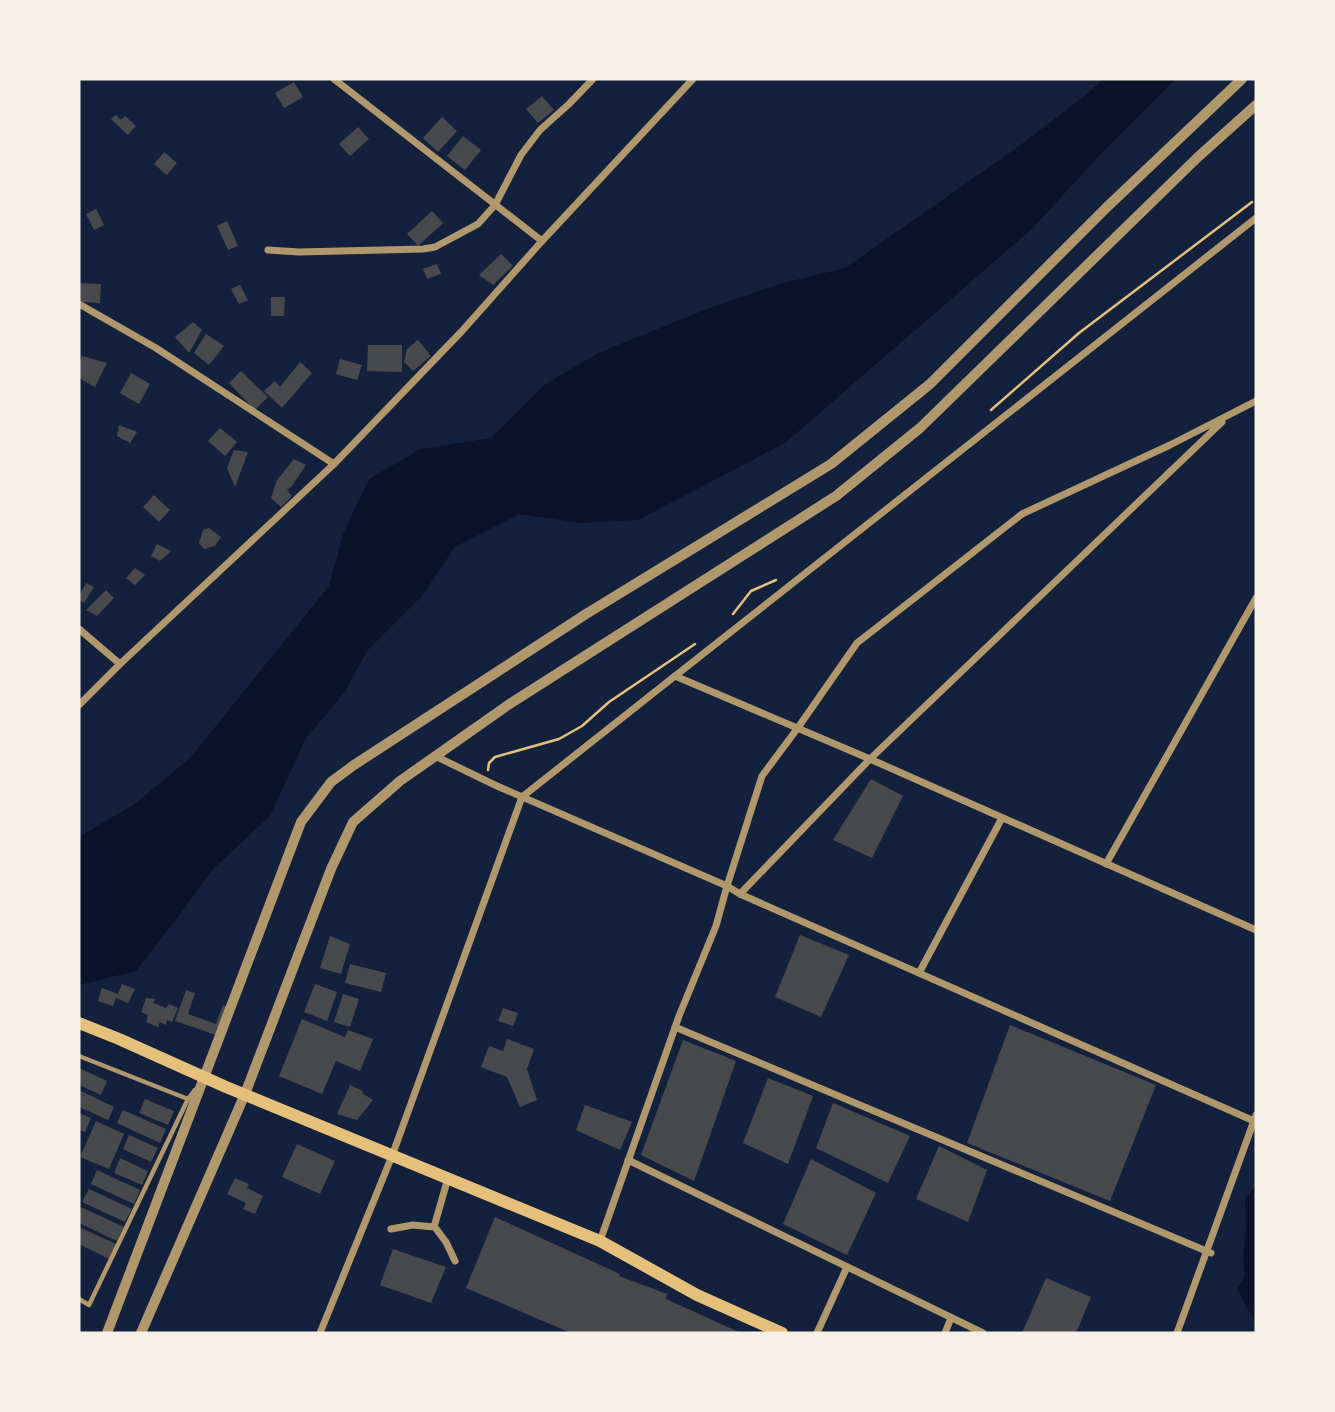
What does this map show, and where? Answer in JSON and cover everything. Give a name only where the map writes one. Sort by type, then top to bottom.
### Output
[{"type":"main road","points":[[79,1023],[600,1241],[697,1295],[782,1333]]},
{"type":"street","points":[[334,79],[541,241]]},
{"type":"street","points":[[268,250],[313,252],[435,247],[478,224],[495,205],[521,155],[540,130],[593,79]]},
{"type":"street","points":[[79,705],[334,464],[462,331],[541,241],[693,79]]},
{"type":"street","points":[[107,1333],[301,822],[331,782],[586,614],[831,464],[930,384],[1107,207],[1242,79]]},
{"type":"street","points":[[142,1333],[245,1094],[331,869],[354,822],[400,781],[520,698],[836,496],[920,428],[1198,156],[1256,105]]},
{"type":"street","points":[[320,1333],[392,1156],[522,797],[1256,218]]},
{"type":"street","points":[[79,304],[156,348],[334,464]]},
{"type":"street","points":[[600,1241],[675,1027],[716,926],[762,776],[857,643],[1021,514],[1170,445],[1256,401]]},
{"type":"street","points":[[740,894],[870,759],[1229,415]]},
{"type":"street","points":[[1106,864],[1256,598]]},
{"type":"street","points":[[79,629],[120,664]]},
{"type":"street","points":[[675,676],[1256,930]]},
{"type":"street","points":[[435,757],[919,973],[1255,1118],[1177,1333]]},
{"type":"street","points":[[919,973],[1002,818]]},
{"type":"street","points":[[675,1027],[1211,1253]]},
{"type":"street","points":[[628,1160],[983,1333]]},
{"type":"street","points":[[434,1226],[448,1178]]},
{"type":"street","points":[[391,1229],[412,1225],[434,1226]]},
{"type":"street","points":[[434,1226],[455,1261]]},
{"type":"street","points":[[817,1333],[847,1267]]},
{"type":"street","points":[[945,1333],[951,1318]]},
{"type":"lane","points":[[79,1056],[188,1099]]},
{"type":"lane","points":[[79,1299],[89,1305],[188,1099],[205,1077]]},
{"type":"path","points":[[990,411],[1079,333],[1251,202]]},
{"type":"path","points":[[728,621],[751,591],[786,576]]},
{"type":"path","points":[[497,786],[488,770],[489,763],[495,757],[559,739],[582,726],[609,702],[695,643]]},
{"type":"water","points":[[1103,79],[1176,79],[1098,157],[1032,229],[785,443],[638,520],[581,523],[519,514],[455,547],[422,596],[367,651],[345,692],[306,738],[270,816],[213,869],[136,971],[79,985],[79,837],[136,803],[190,758],[329,586],[343,534],[369,479],[421,449],[491,438],[544,385],[598,353],[707,309],[779,284],[845,268],[1015,149]]},
{"type":"water","points":[[1256,1185],[1256,1324],[1237,1289],[1245,1276],[1245,1199]]},
{"type":"building","points":[[294,82],[303,97],[284,108],[275,93]]},
{"type":"building","points":[[542,96],[554,110],[538,123],[526,109]]},
{"type":"building","points":[[116,115],[121,120],[125,116],[136,126],[128,135],[111,119]]},
{"type":"building","points":[[442,117],[457,131],[438,152],[423,138]]},
{"type":"building","points":[[358,127],[369,139],[350,156],[339,144]]},
{"type":"building","points":[[463,136],[481,150],[465,170],[447,156]]},
{"type":"building","points":[[164,152],[177,163],[167,175],[154,164]]},
{"type":"building","points":[[96,209],[104,225],[94,230],[86,214]]},
{"type":"building","points":[[432,211],[443,223],[418,246],[407,234]]},
{"type":"building","points":[[227,221],[238,246],[228,250],[217,226]]},
{"type":"building","points":[[501,254],[513,266],[493,285],[479,275]]},
{"type":"building","points":[[437,264],[441,274],[427,279],[423,269]]},
{"type":"building","points":[[79,283],[101,284],[100,303],[80,302]]},
{"type":"building","points":[[240,285],[248,300],[239,304],[231,289]]},
{"type":"building","points":[[271,297],[285,297],[284,316],[271,316]]},
{"type":"building","points":[[193,322],[202,330],[189,353],[175,337]]},
{"type":"building","points":[[206,334],[224,346],[209,365],[194,353]]},
{"type":"building","points":[[418,340],[431,356],[413,371],[404,362],[407,349]]},
{"type":"building","points":[[368,345],[402,345],[402,372],[367,371]]},
{"type":"building","points":[[82,356],[107,363],[95,387],[79,378]]},
{"type":"building","points":[[340,359],[362,365],[357,380],[336,374]]},
{"type":"building","points":[[300,362],[312,373],[282,408],[264,391],[275,381],[280,387]]},
{"type":"building","points":[[241,371],[268,397],[255,410],[229,383]]},
{"type":"building","points":[[131,373],[150,384],[139,404],[120,393]]},
{"type":"building","points":[[119,425],[137,432],[130,443],[117,436]]},
{"type":"building","points":[[220,428],[237,442],[225,456],[208,441]]},
{"type":"building","points":[[234,450],[248,452],[235,487],[227,468]]},
{"type":"building","points":[[294,459],[306,465],[287,490],[292,496],[281,507],[271,498],[277,480]]},
{"type":"building","points":[[154,495],[170,510],[159,522],[143,507]]},
{"type":"building","points":[[209,528],[221,537],[215,546],[204,549],[199,543],[203,530]]},
{"type":"building","points":[[157,544],[171,551],[160,561],[151,556]]},
{"type":"building","points":[[135,568],[145,575],[135,585],[126,578]]},
{"type":"building","points":[[86,583],[94,587],[84,603],[79,600],[79,596]]},
{"type":"building","points":[[106,590],[114,598],[97,616],[86,610]]},
{"type":"building","points":[[871,779],[903,796],[872,858],[833,840]]},
{"type":"building","points":[[800,935],[849,955],[821,1017],[775,997]]},
{"type":"building","points":[[330,936],[350,944],[341,974],[320,968]]},
{"type":"building","points":[[350,964],[386,973],[381,992],[345,983]]},
{"type":"building","points":[[122,984],[135,989],[128,1003],[116,998],[113,1006],[98,1001],[102,988],[118,994]]},
{"type":"building","points":[[315,984],[337,992],[327,1021],[304,1012]]},
{"type":"building","points":[[186,990],[195,993],[188,1014],[216,1024],[223,1005],[232,1008],[222,1037],[175,1021]]},
{"type":"building","points":[[343,994],[359,999],[350,1027],[334,1022]]},
{"type":"building","points":[[146,998],[156,999],[153,1003],[166,1008],[169,1004],[178,1008],[172,1022],[167,1020],[166,1025],[160,1022],[158,1027],[146,1022],[148,1015],[141,1012]]},
{"type":"building","points":[[503,1008],[518,1013],[513,1026],[498,1021]]},
{"type":"building","points":[[302,1019],[345,1037],[348,1030],[373,1039],[360,1071],[336,1061],[322,1094],[279,1076]]},
{"type":"building","points":[[1010,1025],[1156,1085],[1110,1201],[967,1143]]},
{"type":"building","points":[[507,1039],[534,1049],[527,1069],[537,1100],[520,1107],[507,1077],[481,1067],[489,1046],[503,1051]]},
{"type":"building","points":[[683,1040],[736,1061],[694,1181],[641,1155]]},
{"type":"building","points":[[79,1068],[107,1081],[101,1095],[79,1085]]},
{"type":"building","points":[[768,1078],[813,1096],[788,1164],[743,1143]]},
{"type":"building","points":[[350,1085],[373,1100],[357,1120],[337,1114]]},
{"type":"building","points":[[79,1090],[114,1107],[108,1120],[79,1107]]},
{"type":"building","points":[[145,1099],[174,1111],[168,1125],[139,1113]]},
{"type":"building","points":[[833,1103],[910,1136],[888,1183],[816,1148]]},
{"type":"building","points":[[585,1105],[632,1122],[620,1150],[576,1130]]},
{"type":"building","points":[[123,1110],[166,1129],[160,1143],[117,1123]]},
{"type":"building","points":[[79,1113],[91,1118],[85,1132],[79,1130]]},
{"type":"building","points":[[96,1121],[124,1134],[109,1169],[80,1157]]},
{"type":"building","points":[[129,1135],[158,1148],[151,1162],[123,1149]]},
{"type":"building","points":[[297,1144],[335,1161],[320,1194],[282,1177]]},
{"type":"building","points":[[939,1146],[987,1170],[968,1222],[916,1199]]},
{"type":"building","points":[[120,1158],[148,1171],[142,1185],[114,1173]]},
{"type":"building","points":[[811,1159],[876,1193],[847,1255],[783,1224]]},
{"type":"building","points":[[97,1170],[140,1190],[134,1204],[91,1184]]},
{"type":"building","points":[[235,1178],[249,1184],[247,1188],[263,1196],[255,1214],[243,1209],[246,1203],[227,1194]]},
{"type":"building","points":[[89,1189],[132,1209],[125,1222],[82,1202]]},
{"type":"building","points":[[81,1207],[124,1227],[117,1241],[79,1223]]},
{"type":"building","points":[[495,1217],[620,1274],[619,1276],[667,1294],[666,1299],[741,1333],[571,1333],[466,1288]]},
{"type":"building","points":[[79,1227],[116,1244],[109,1259],[79,1244]]},
{"type":"building","points":[[393,1249],[446,1267],[431,1303],[380,1285]]},
{"type":"building","points":[[1046,1278],[1091,1297],[1076,1333],[1022,1333]]}]
